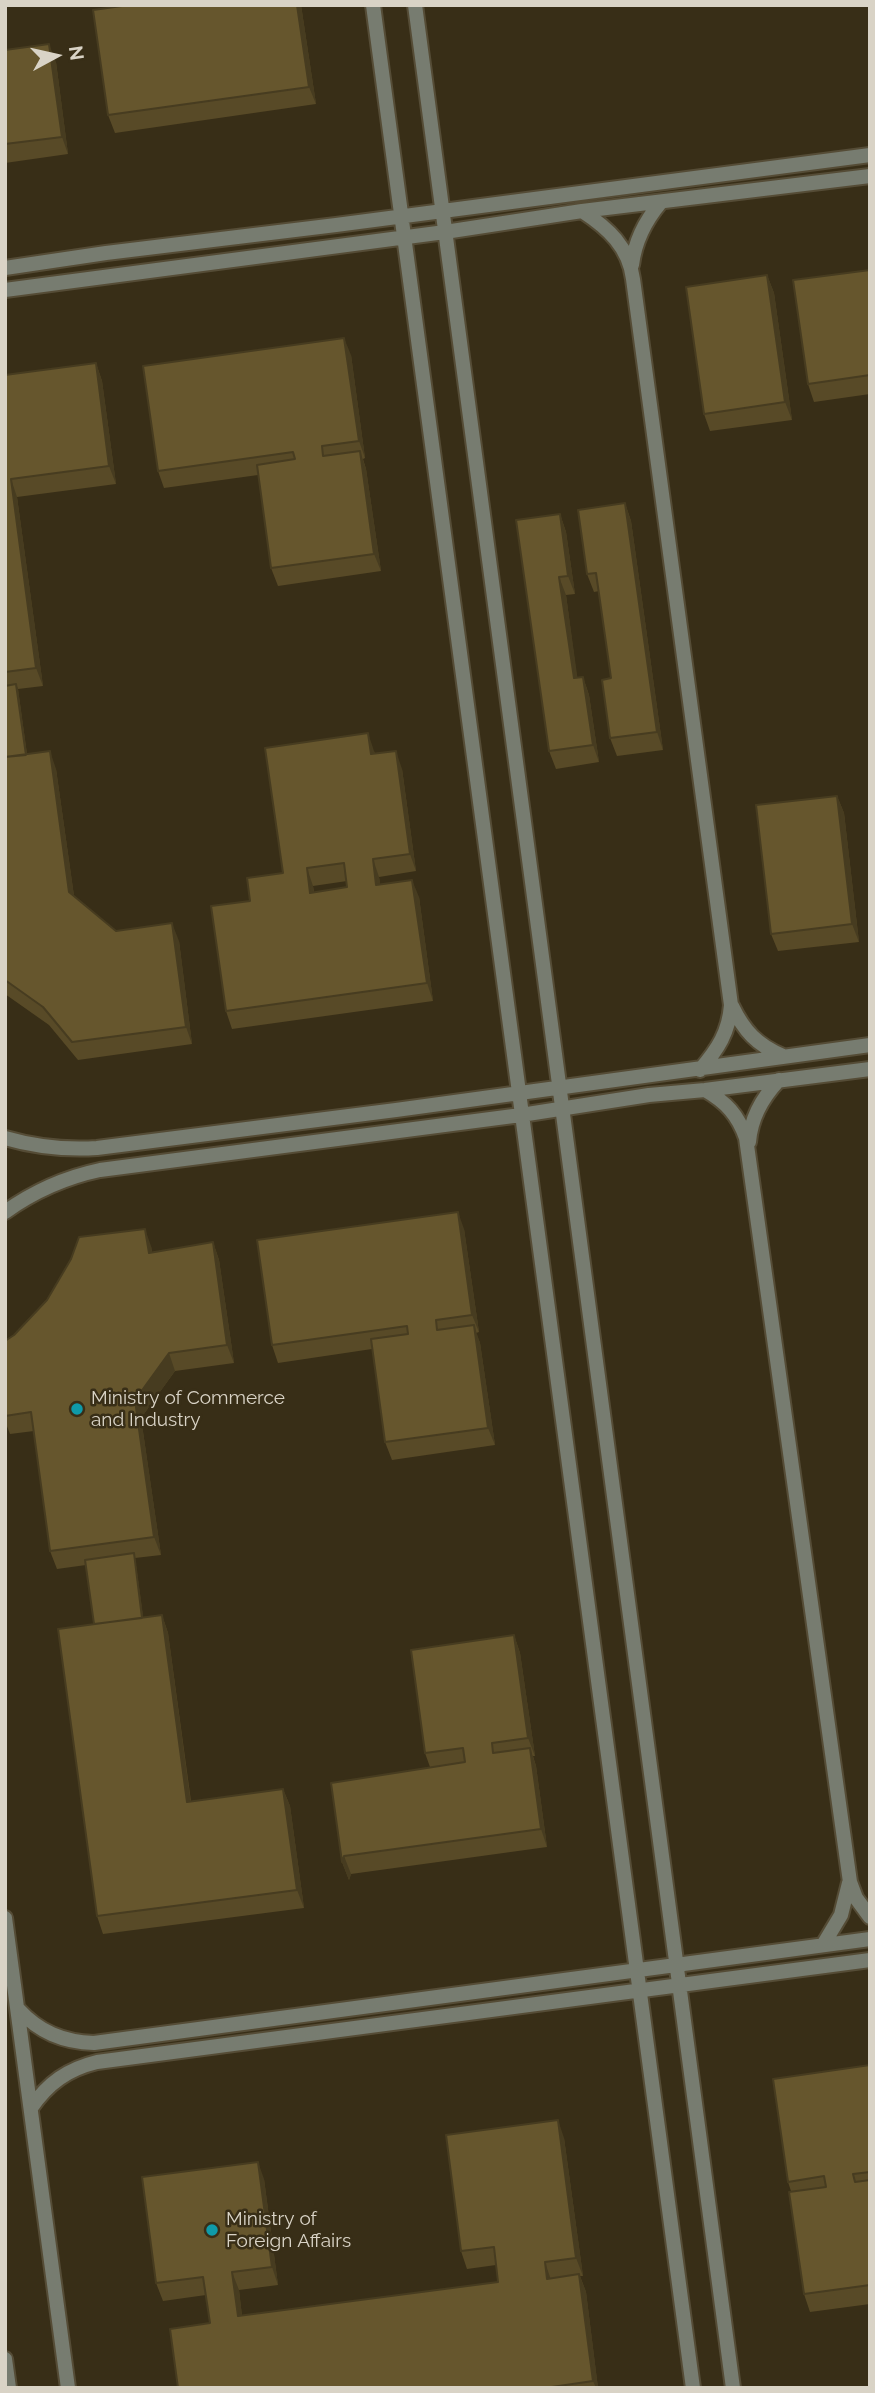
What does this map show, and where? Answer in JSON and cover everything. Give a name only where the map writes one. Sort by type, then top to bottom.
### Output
[{"type":"street","points":[[373,5],[693,2388]]},
{"type":"street","points":[[415,5],[733,2388]]},
{"type":"street","points":[[5,268],[870,155]]},
{"type":"street","points":[[5,290],[445,233],[582,211],[870,176]]},
{"type":"street","points":[[631,266],[638,239],[651,214],[661,202]]},
{"type":"street","points":[[582,211],[613,235],[626,253],[631,266],[731,1004],[730,1023],[723,1040],[700,1070]]},
{"type":"street","points":[[731,1004],[739,1022],[751,1037],[766,1049],[783,1056]]},
{"type":"street","points":[[5,1138],[56,1149],[97,1148],[700,1070],[870,1045]]},
{"type":"street","points":[[5,1212],[62,1182],[100,1170],[521,1115],[649,1095],[870,1069]]},
{"type":"street","points":[[748,1150],[750,1134],[760,1105],[779,1080]]},
{"type":"street","points":[[705,1090],[727,1105],[735,1115],[748,1150],[850,1882],[856,1898],[870,1917]]},
{"type":"street","points":[[823,1945],[841,1915],[850,1882]]},
{"type":"street","points":[[5,1918],[68,2388]]},
{"type":"street","points":[[18,2009],[27,2019],[52,2035],[65,2040],[94,2043],[870,1939]]},
{"type":"street","points":[[31,2108],[40,2094],[59,2078],[81,2066],[97,2062],[870,1960]]},
{"type":"street","points":[[5,2359],[9,2388]]},
{"type":"building","points":[[129,5],[297,5],[309,87],[108,115],[93,10]]},
{"type":"building","points":[[49,44],[62,137],[5,144],[5,50]]},
{"type":"building","points":[[870,270],[870,375],[808,384],[793,280]]},
{"type":"building","points":[[767,275],[785,402],[704,414],[686,287]]},
{"type":"building","points":[[344,338],[359,441],[322,446],[323,456],[360,451],[374,554],[271,568],[257,465],[295,459],[293,452],[158,471],[143,366]]},
{"type":"building","points":[[96,363],[109,466],[11,479],[36,668],[5,672],[5,375]]},
{"type":"building","points":[[625,503],[657,732],[610,738],[602,680],[611,678],[596,573],[587,574],[578,510]]},
{"type":"building","points":[[560,514],[568,576],[559,577],[574,678],[583,677],[593,745],[549,751],[516,520]]},
{"type":"building","points":[[16,684],[26,755],[5,757],[5,686]]},
{"type":"building","points":[[368,733],[371,754],[396,751],[410,854],[373,859],[376,885],[412,880],[427,983],[226,1011],[211,906],[250,901],[247,878],[283,873],[265,748]],"holes":[[[344,863],[347,887],[310,893],[307,868]]]},
{"type":"building","points":[[50,751],[69,892],[116,931],[172,923],[186,1027],[72,1042],[43,1007],[5,980],[5,757]]},
{"type":"building","points":[[837,796],[852,924],[771,934],[756,805]]},
{"type":"building","points":[[458,1212],[472,1315],[436,1320],[437,1330],[474,1325],[488,1428],[385,1442],[371,1339],[408,1334],[407,1326],[272,1345],[257,1240]]},
{"type":"building","name":"Ministry of Commerce and Industry","points":[[145,1229],[149,1253],[213,1242],[227,1345],[169,1353],[135,1400],[154,1537],[50,1551],[31,1412],[5,1416],[5,1341],[47,1300],[71,1259],[79,1237]]},
{"type":"building","points":[[134,1553],[142,1618],[94,1624],[85,1560]]},
{"type":"building","points":[[162,1615],[187,1802],[283,1789],[297,1890],[97,1916],[58,1629]]},
{"type":"building","points":[[514,1635],[528,1738],[492,1743],[493,1753],[530,1748],[541,1829],[344,1856],[342,1862],[331,1783],[465,1762],[463,1748],[425,1753],[411,1650]]},
{"type":"building","points":[[870,2065],[870,2172],[853,2174],[855,2182],[870,2180],[870,2285],[804,2294],[789,2192],[826,2187],[824,2176],[788,2182],[773,2079]]},
{"type":"building","name":"Ministry of Foreign Affairs","points":[[558,2120],[576,2258],[545,2262],[547,2279],[579,2274],[593,2381],[545,2388],[178,2388],[170,2329],[210,2323],[203,2277],[156,2283],[142,2177],[258,2162],[272,2267],[232,2272],[238,2316],[498,2282],[494,2247],[461,2251],[446,2135]]},
{"type":"place","name":"Ministry of Commerce and Industry","points":[[77,1409]]},
{"type":"place","name":"Ministry of Foreign Affairs","points":[[212,2230]]}]
